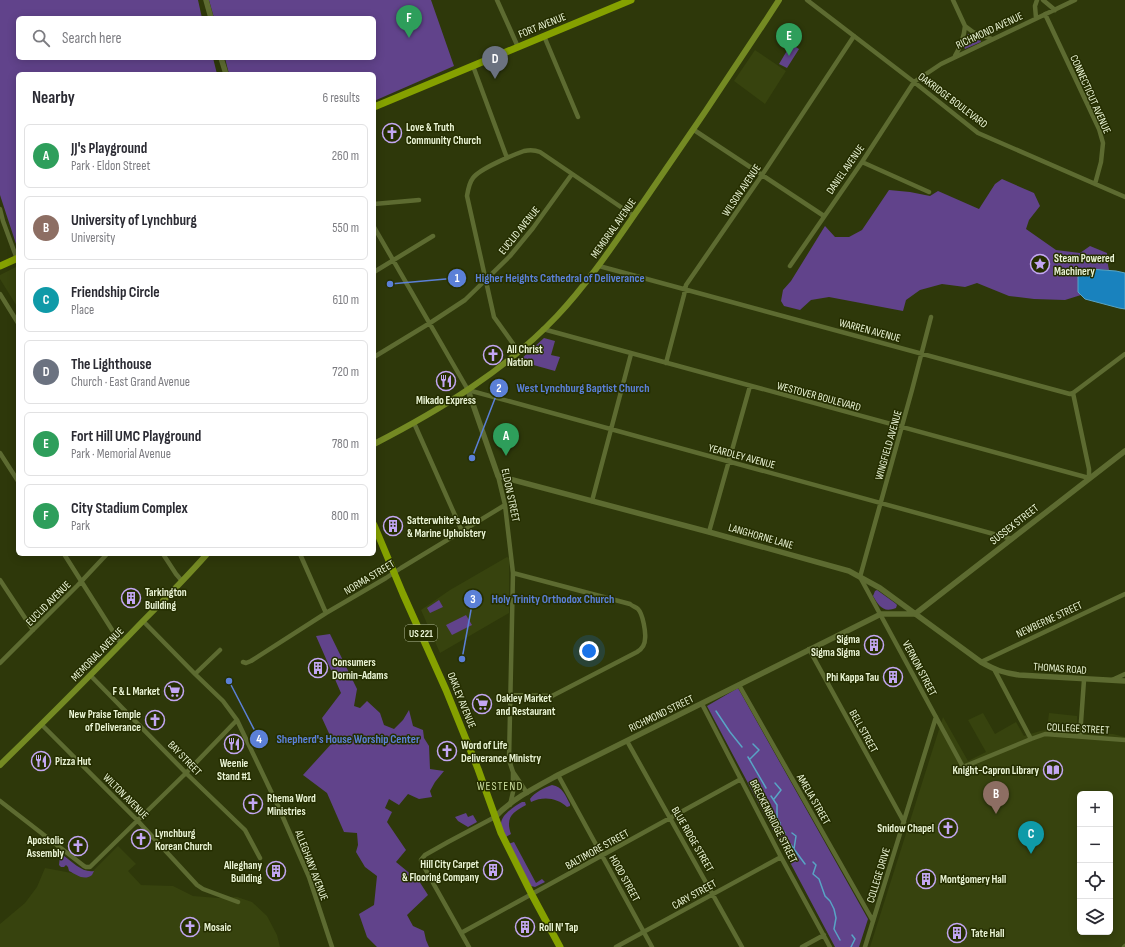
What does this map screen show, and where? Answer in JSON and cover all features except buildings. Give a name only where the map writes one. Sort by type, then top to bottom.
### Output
[{"type":"main road","name":"FORT AVENUE","points":[[376,106],[631,0]]},
{"type":"main road","name":"MEMORIAL AVENUE","points":[[376,443],[468,390],[519,352],[556,317],[599,266],[694,130],[779,0]]},
{"type":"main road","points":[[0,266],[16,259]]},
{"type":"main road","name":"OAKLEY AVENUE","points":[[376,530],[448,694],[509,852],[560,947]]},
{"type":"main road","name":"MEMORIAL AVENUE","points":[[0,765],[42,725],[205,556]]},
{"type":"street","points":[[206,0],[210,16]]},
{"type":"street","points":[[497,0],[518,47]]},
{"type":"street","name":"OAKRIDGE BOULEVARD","points":[[807,0],[978,133],[1125,197]]},
{"type":"street","points":[[952,0],[965,26],[973,32],[992,39]]},
{"type":"street","points":[[1036,18],[1035,6],[1037,0]]},
{"type":"street","points":[[1043,0],[1055,10]]},
{"type":"street","name":"RICHMOND AVENUE","points":[[914,82],[941,64],[1075,0]]},
{"type":"street","name":"CONNECTICUT AVENUE","points":[[1046,14],[1099,129],[1102,149],[1101,162],[1095,184]]},
{"type":"street","points":[[955,57],[961,47],[965,26]]},
{"type":"street","points":[[544,36],[578,117]]},
{"type":"street","name":"WILSON AVENUE","points":[[666,363],[686,285],[854,36]]},
{"type":"street","points":[[222,60],[226,72]]},
{"type":"street","points":[[473,66],[507,158]]},
{"type":"street","name":"DANIEL AVENUE","points":[[790,266],[862,162],[914,82]]},
{"type":"street","points":[[694,130],[824,216]]},
{"type":"street","points":[[519,352],[494,317],[467,196],[472,178],[479,172],[507,158],[525,151],[536,151],[540,152],[634,216]]},
{"type":"street","points":[[862,162],[929,192]]},
{"type":"street","name":"EUCLID AVENUE","points":[[376,356],[465,300],[510,256],[533,228],[572,174]]},
{"type":"street","points":[[376,204],[418,200]]},
{"type":"street","points":[[0,209],[1,221],[16,257]]},
{"type":"street","name":"ELDON STREET","points":[[376,230],[468,390],[498,476],[505,505],[513,574],[509,760],[513,772],[527,793]]},
{"type":"street","points":[[376,271],[433,236]]},
{"type":"street","name":"WARREN AVENUE","points":[[599,266],[1066,394],[1074,393]]},
{"type":"street","points":[[0,294],[16,320]]},
{"type":"street","name":"WINGFIELD AVENUE","points":[[860,577],[902,428],[931,317]]},
{"type":"street","name":"WESTOVER BOULEVARD","points":[[543,329],[1089,478]]},
{"type":"street","points":[[592,501],[631,354]]},
{"type":"street","points":[[1089,478],[1089,469],[1074,393],[1125,354]]},
{"type":"street","points":[[708,532],[750,386]]},
{"type":"street","name":"YEARDLEY AVENUE","points":[[468,390],[1012,539]]},
{"type":"street","points":[[414,422],[462,532]]},
{"type":"street","name":"SUSSEX STREET","points":[[915,614],[1125,451]]},
{"type":"street","points":[[0,453],[16,479]]},
{"type":"street","name":"LANGHORNE LANE","points":[[498,476],[849,571],[880,588],[994,670]]},
{"type":"street","name":"NORMA STREET","points":[[243,662],[246,663],[251,661],[326,613],[505,505]]},
{"type":"street","points":[[65,556],[121,644]]},
{"type":"street","name":"EUCLID AVENUE","points":[[0,663],[105,556]]},
{"type":"street","points":[[164,556],[182,581]]},
{"type":"street","points":[[301,556],[326,613]]},
{"type":"street","points":[[511,695],[552,696],[637,652],[643,648],[646,639],[642,616],[638,609],[630,604],[513,574]]},
{"type":"street","name":"VERNON STREET","points":[[860,577],[963,767]]},
{"type":"street","points":[[0,580],[33,630]]},
{"type":"street","name":"NEWBERNE STREET","points":[[981,662],[1125,594]]},
{"type":"street","name":"RICHMOND STREET","points":[[461,933],[423,865],[421,860],[425,855],[495,817],[527,793],[558,775],[881,614],[915,614]]},
{"type":"street","name":"ALLEGHANY AVENUE","points":[[143,621],[223,701],[237,720],[278,806],[309,877],[332,947]]},
{"type":"street","points":[[195,674],[220,650]]},
{"type":"street","name":"BELL STREET","points":[[809,650],[904,822]]},
{"type":"street","points":[[994,670],[1031,739]]},
{"type":"street","name":"THOMAS ROAD","points":[[994,670],[1019,675],[1125,682]]},
{"type":"street","points":[[1110,681],[1125,674]]},
{"type":"street","name":"BAY STREET","points":[[90,675],[244,830],[260,858]]},
{"type":"street","points":[[1080,736],[1084,680]]},
{"type":"street","name":"AMELIA STREET","points":[[739,685],[874,922]]},
{"type":"street","name":"BRECKENBRIDGE STREET","points":[[702,704],[781,857],[830,947]]},
{"type":"street","name":"COLLEGE DRIVE","points":[[865,947],[874,922],[936,717]]},
{"type":"street","points":[[0,801],[78,862],[84,866],[92,866],[237,720]]},
{"type":"street","name":"WILTON AVENUE","points":[[42,725],[137,820],[197,885],[203,889],[238,902]]},
{"type":"street","name":"COLLEGE STREET","points":[[963,767],[1045,734],[1125,740]]},
{"type":"street","name":"BLUE RIDGE STREET","points":[[627,741],[742,947]]},
{"type":"street","name":"ELDON STREET","points":[[510,805],[513,792],[513,772]]},
{"type":"street","name":"HOOD STREET","points":[[558,775],[652,947]]},
{"type":"street","name":"BALTIMORE STREET","points":[[461,933],[741,779]]},
{"type":"street","name":"CARY STREET","points":[[616,947],[781,857]]},
{"type":"street","points":[[461,933],[469,947]]},
{"type":"street","points":[[802,947],[824,935]]},
{"type":"shaded area","points":[[0,0],[198,0],[202,16],[16,16],[16,60],[214,60],[216,72],[16,72],[16,244],[0,195]]},
{"type":"shaded area","points":[[209,0],[431,0],[454,66],[376,100],[376,72],[228,72],[226,60],[376,60],[376,16],[213,16]]},
{"type":"shaded area","points":[[968,34],[980,39],[981,42],[965,49],[964,47]]},
{"type":"shaded area","points":[[791,44],[799,49],[787,68],[779,64]]},
{"type":"shaded area","points":[[755,50],[786,71],[765,104],[734,81]]},
{"type":"shaded area","points":[[1002,179],[1034,193],[1040,206],[1029,220],[1026,229],[1056,250],[1080,253],[1090,246],[1107,253],[1109,270],[1090,269],[1078,292],[1081,295],[1065,300],[1034,299],[1009,296],[977,283],[965,287],[942,284],[920,290],[906,300],[903,311],[829,297],[811,300],[800,310],[784,306],[781,301],[783,290],[791,281],[825,226],[835,237],[849,237],[862,230],[889,190],[930,196],[938,191],[979,209],[995,184]]},
{"type":"shaded area","points":[[16,267],[16,305],[0,279],[0,275]]},
{"type":"shaded area","points":[[544,338],[555,341],[551,355],[560,357],[555,371],[519,361]]},
{"type":"shaded area","points":[[507,557],[509,558],[509,613],[440,653],[421,610],[450,590]]},
{"type":"shaded area","points":[[877,590],[895,603],[897,605],[896,608],[888,610],[879,606],[873,596]]},
{"type":"shaded area","points":[[439,600],[443,607],[430,613],[427,608]]},
{"type":"shaded area","points":[[466,615],[472,625],[452,635],[446,625]]},
{"type":"shaded area","points":[[330,634],[357,689],[354,706],[360,708],[367,701],[380,713],[384,725],[394,729],[403,720],[409,710],[413,726],[423,730],[424,738],[429,746],[430,769],[444,771],[430,791],[432,797],[419,799],[408,794],[399,805],[389,799],[385,808],[392,812],[387,822],[406,850],[396,862],[419,881],[428,895],[407,915],[413,926],[424,931],[429,947],[377,947],[367,937],[359,914],[374,905],[377,876],[365,867],[356,852],[358,845],[357,833],[344,832],[327,793],[303,775],[333,742],[322,718],[341,693],[316,636]]},
{"type":"shaded area","points":[[738,688],[868,919],[859,947],[835,947],[707,706]]},
{"type":"shaded area","points":[[983,713],[995,734],[1016,722],[1024,736],[1047,730],[1049,713],[1077,716],[1077,732],[1113,734],[1125,737],[1125,947],[870,947],[943,717],[968,761],[986,752],[968,720]]},
{"type":"shaded area","points":[[552,785],[556,786],[563,792],[570,806],[567,807],[555,800],[550,799],[541,799],[531,802],[530,799],[534,795]]},
{"type":"shaded area","points":[[522,802],[525,802],[526,805],[517,810],[511,816],[509,828],[511,834],[506,837],[502,830],[501,821],[508,811]]},
{"type":"shaded area","points":[[466,813],[468,817],[473,815],[477,822],[468,827],[458,821],[455,817]]},
{"type":"shaded area","points":[[514,842],[536,883],[542,879],[545,882],[535,887],[531,886],[508,844]]},
{"type":"shaded area","points":[[118,846],[136,864],[128,871],[141,885],[173,886],[193,896],[218,898],[237,897],[252,902],[267,916],[277,935],[280,947],[0,947],[0,924],[25,903],[37,887],[45,868],[88,876]]},
{"type":"shaded area","points":[[60,856],[64,856],[82,869],[94,871],[92,875],[89,877],[80,877],[69,871],[66,865],[61,867],[59,865]]},
{"type":"water","points":[[1090,269],[1125,273],[1125,309],[1085,299],[1078,292],[1078,274]]},
{"type":"waterway","points":[[716,711],[742,747]]},
{"type":"waterway","points":[[750,759],[759,750],[753,744]]},
{"type":"waterway","points":[[748,757],[766,788]]},
{"type":"waterway","points":[[774,799],[781,790],[775,783]]},
{"type":"waterway","points":[[771,796],[777,805],[777,818],[780,823],[779,827],[785,833]]},
{"type":"waterway","points":[[792,833],[796,836],[794,849]]},
{"type":"waterway","points":[[791,845],[805,864]]},
{"type":"waterway","points":[[813,862],[816,865],[813,874],[819,879],[825,896],[830,901],[834,909],[836,918],[834,929],[840,940]]},
{"type":"waterway","points":[[851,947],[855,939],[852,935]]},
{"type":"place","name":"City Stadium Complex","points":[[409,38]]},
{"type":"place","name":"Fort Hill UMC Playground","points":[[789,56]]},
{"type":"place","name":"The Lighthouse","points":[[495,79]]},
{"type":"place","name":"Love & Truth Community Church","points":[[392,133]]},
{"type":"place","name":"Steam Powered Machinery","points":[[1040,264]]},
{"type":"place","name":"Higher Heights Cathedral of Deliverance","points":[[390,284]]},
{"type":"place","name":"All Christ Nation","points":[[493,355]]},
{"type":"place","name":"Mikado Express","points":[[446,381]]},
{"type":"place","name":"JJ's Playground","points":[[506,456]]},
{"type":"place","name":"West Lynchburg Baptist Church","points":[[472,458]]},
{"type":"place","name":"Satterwhite's Auto & Marine Upholstery","points":[[393,526]]},
{"type":"place","name":"Tarkington Building","points":[[131,598]]},
{"type":"place","name":"Sigma Sigma Sigma","points":[[874,645]]},
{"type":"place","name":"Holy Trinity Orthodox Church","points":[[462,659]]},
{"type":"place","name":"Consumers Dornin-Adams","points":[[318,668]]},
{"type":"place","name":"Phi Kappa Tau","points":[[893,677]]},
{"type":"place","name":"Shepherd's House Worship Center","points":[[229,681]]},
{"type":"place","name":"F & L Market","points":[[174,691]]},
{"type":"place","name":"Oakley Market and Restaurant","points":[[482,704]]},
{"type":"place","name":"New Praise Temple of Deliverance","points":[[155,720]]},
{"type":"place","name":"Weenie Stand #1","points":[[234,744]]},
{"type":"place","name":"Word of Life Deliverance Ministry","points":[[447,751]]},
{"type":"place","name":"Pizza Hut","points":[[41,761]]},
{"type":"place","name":"Knight-Capron Library","points":[[1053,770]]},
{"type":"place","name":"Rhema Word Ministries","points":[[253,804]]},
{"type":"place","name":"University of Lynchburg","points":[[996,814]]},
{"type":"place","name":"Snidow Chapel","points":[[948,828]]},
{"type":"place","name":"Lynchburg Korean Church","points":[[141,839]]},
{"type":"place","name":"Apostolic Assembly","points":[[78,846]]},
{"type":"place","name":"Friendship Circle","points":[[1031,854]]},
{"type":"place","name":"Hill City Carpet & Flooring Company","points":[[493,870]]},
{"type":"place","name":"Alleghany Building","points":[[276,871]]},
{"type":"place","name":"Montgomery Hall","points":[[926,879]]},
{"type":"place","name":"Mosaic","points":[[190,927]]},
{"type":"place","name":"Roll N' Tap","points":[[525,927]]},
{"type":"place","name":"Tate Hall","points":[[957,933]]},
{"type":"district","name":"WESTEND","points":[[500,786]]}]
